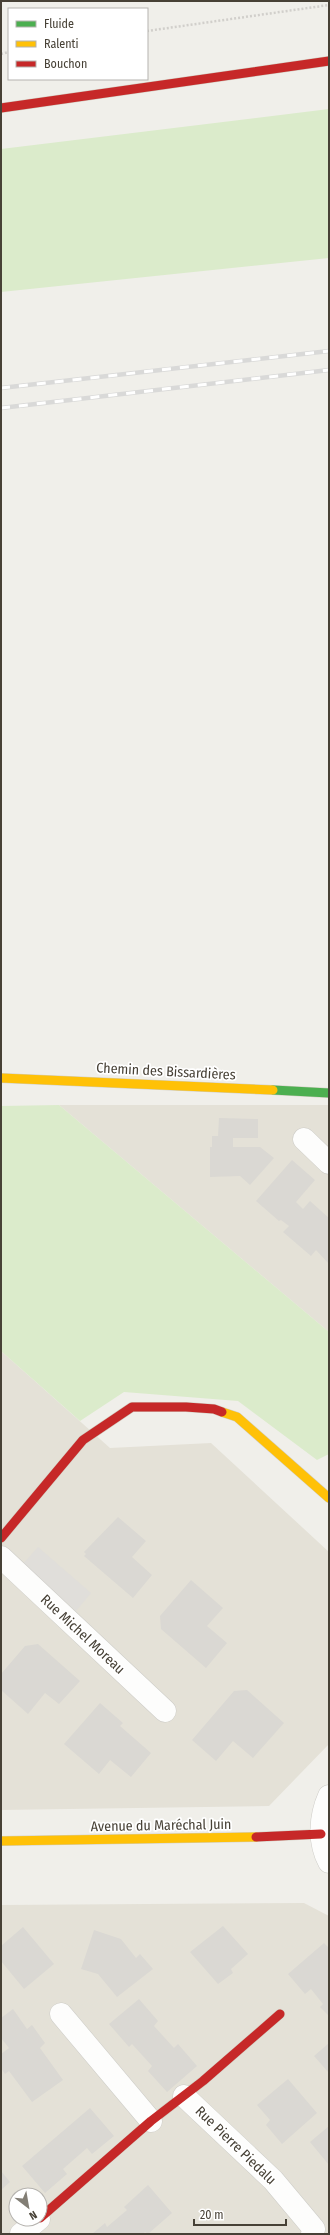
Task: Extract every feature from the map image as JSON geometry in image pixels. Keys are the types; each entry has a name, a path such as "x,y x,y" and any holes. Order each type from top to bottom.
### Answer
{"street":[{"path":"1,108 329,61"},
{"name":"Chemin des Bissardières","path":"1,1078 329,1093"},
{"path":"304,1140 329,1163"},
{"path":"1,1538 83,1440 132,1407 207,1408 237,1416 329,1498"},
{"name":"Rue Michel Moreau","path":"1,1557 165,1711"},
{"path":"329,1796 324,1807 321,1834 326,1856 329,1862"},
{"name":"Avenue du Maréchal Juin","path":"1,1841 256,1837 321,1834"},
{"path":"60,2014 151,2121"},
{"name":"Rue Pierre Piedalu","path":"48,2210 151,2121 184,2096 280,2014"},
{"name":"Rue Pierre Piedalu","path":"184,2096 273,2180 314,2229 312,2234"},
{"name":"Rue Pierre Piedalu","path":"22,2234 29,2227"}],"path":[{"path":"148,31 329,5"}],"shaded area":[{"path":"59,1105 329,1105 329,1332"},
{"path":"1,1351 110,1448 211,1443 329,1552 329,1744 269,1806 1,1810"},
{"path":"38,1547 91,1593 76,1611 23,1564"},
{"path":"304,1903 329,1916 329,2234 1,2234 1,1905"}],"green space":[{"path":"329,109 329,258 1,292 1,149"},
{"path":"59,1105 329,1332 329,1454 317,1460 238,1401 124,1392 80,1421 1,1351 1,1106"}],"building":[{"path":"219,1118 258,1119 258,1138 233,1138 233,1147 260,1147 274,1158 250,1185 240,1176 210,1177 210,1147 212,1147 212,1136 218,1136"},
{"path":"292,1160 315,1180 296,1202 303,1209 310,1201 329,1218 329,1264 316,1250 311,1256 283,1232 289,1226 281,1220 279,1221 256,1201"},
{"path":"118,1517 146,1541 132,1557 152,1575 133,1598 84,1556 86,1554 84,1552"},
{"path":"191,1580 223,1608 207,1626 227,1643 206,1668 161,1629 160,1616"},
{"path":"38,1644 80,1681 59,1704 45,1693 28,1714 1,1690 1,1674 25,1646"},
{"path":"247,1690 284,1723 253,1758 233,1741 216,1761 192,1740 234,1691"},
{"path":"100,1703 123,1723 120,1726 151,1753 131,1777 110,1760 99,1774 64,1744"},
{"path":"223,1926 248,1954 231,1969 233,1973 218,1984 190,1952"},
{"path":"23,1927 54,1964 24,1989 1,1961 1,1946"},
{"path":"94,1930 121,1939 136,1958 140,1954 153,1969 117,1997 98,1974 81,1969"},
{"path":"324,1943 329,1948 329,2016 320,2007 323,2004 311,1989 305,1994 288,1974"},
{"path":"139,1999 158,2021 154,2026 174,2048 178,2044 197,2066 167,2092 148,2071 152,2066 132,2044 129,2047 109,2024"},
{"path":"13,2009 27,2029 32,2025 45,2043 40,2048 63,2080 32,2102 9,2071 5,2074 1,2068 1,2054 9,2048 1,2038 1,2018"},
{"path":"329,2043 329,2073 314,2056"},
{"path":"288,2079 317,2113 282,2144 266,2125 270,2120 257,2105"},
{"path":"90,2108 114,2136 92,2154 87,2148 63,2169 67,2174 48,2190 48,2187 40,2187 22,2166"},
{"path":"329,2126 329,2165 310,2142"},
{"path":"1,2171 10,2182 1,2190"},
{"path":"148,2185 172,2213 148,2234 145,2232 143,2234 92,2234 105,2223 107,2227 127,2210 124,2207"}],"railway":[{"path":"1,388 329,351"},
{"path":"1,408 329,370"}],"traffic: fast":[{"path":"273,1090 329,1093"}],"traffic: slow":[{"path":"1,1078 273,1090"},
{"path":"222,1412 237,1417 329,1498"},
{"path":"1,1841 256,1837"}],"traffic: jam":[{"path":"1,108 329,61"},
{"path":"1,1538 83,1440 132,1407 186,1407 214,1409 222,1412"},
{"path":"256,1837 321,1834"},
{"path":"48,2211 151,2121 203,2081 280,2014"}]}
